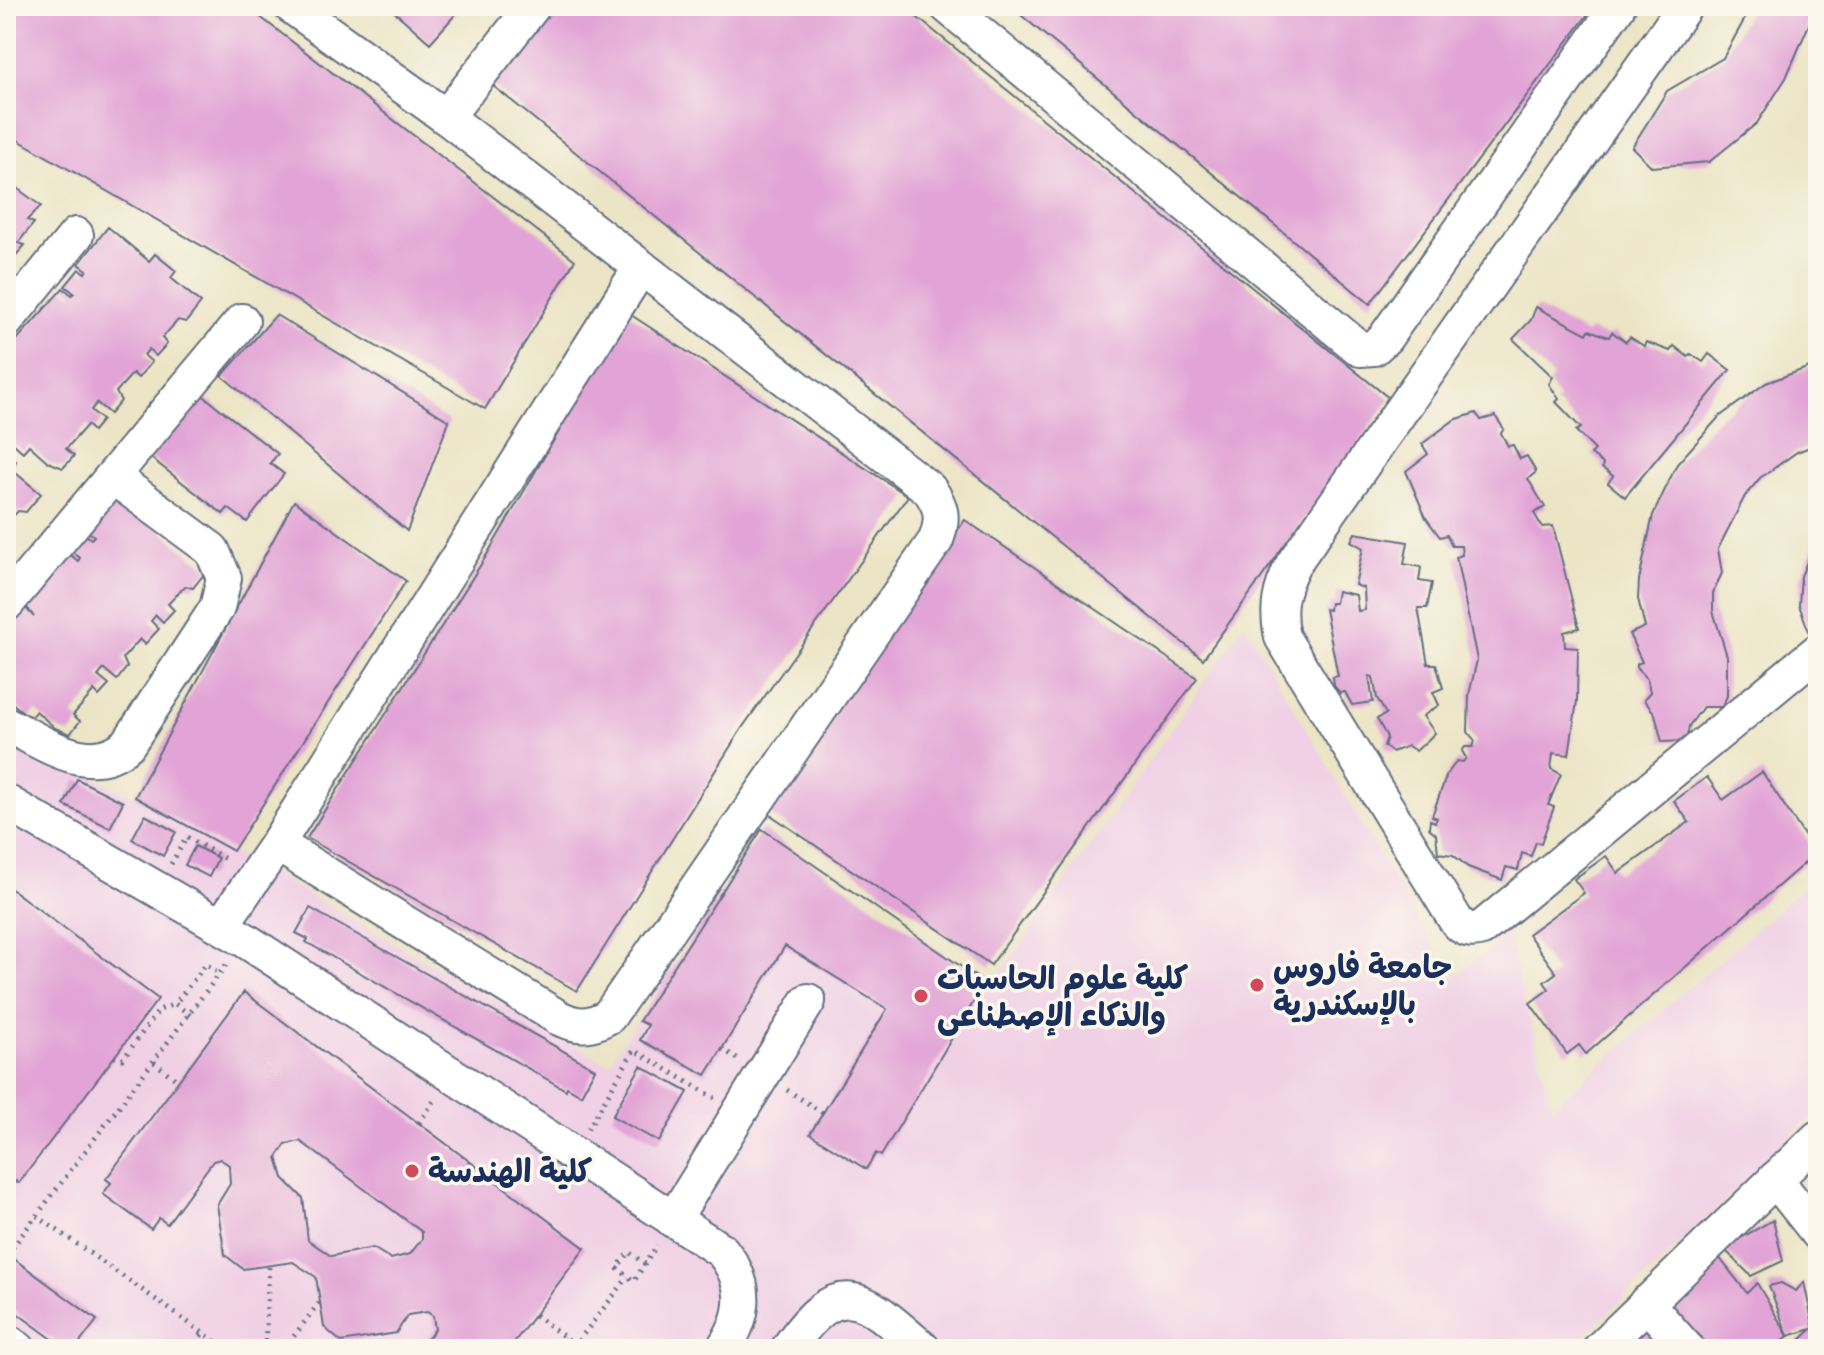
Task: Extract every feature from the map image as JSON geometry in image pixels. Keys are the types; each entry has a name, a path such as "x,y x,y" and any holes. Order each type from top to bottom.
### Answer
{"street":[{"path":"277,844 559,1018 575,1026 593,1025 609,1016 936,540 943,522 940,504 929,489 446,117 291,6"},
{"path":"446,117 533,6"},
{"path":"947,6 1360,349 1374,348 1385,338 1618,6"},
{"path":"1685,6 1293,564 1281,587 1277,613 1282,637 1455,919 1461,928 1472,931 1482,928 1818,651"},
{"path":"6,321 76,235"},
{"path":"209,919 277,844 641,267"},
{"path":"6,604 242,321"},
{"path":"6,724 75,757 104,760 117,754 128,744 217,608 224,578 212,550 113,477"},
{"path":"6,802 209,919 722,1251 739,1278 742,1309 727,1343"},
{"path":"673,1220 808,1001"},
{"path":"1600,1349 1818,1138"},
{"path":"1775,1179 1818,1233"},
{"path":"788,1349 802,1328 820,1312 844,1301 858,1300 871,1305 923,1349"},
{"path":"1646,1303 1687,1349"},
{"path":"6,1341 18,1349"}],"path":[{"path":"157,889 187,837 228,860 209,919"},
{"path":"6,1244 12,1248 220,974 206,964 175,1004 159,1010 123,1059 114,1057"},
{"path":"175,1004 190,1015"},
{"path":"573,1155 634,1050 738,1112"},
{"path":"154,1062 178,1081"},
{"path":"419,1123 438,1095"},
{"path":"37,1216 226,1349"},
{"path":"629,1252 645,1264 634,1281 628,1277 617,1268 629,1252"},
{"path":"265,1349 269,1265"},
{"path":"535,1315 575,1345 628,1277"},
{"path":"284,1349 320,1302"},
{"path":"191,1349 203,1333"},
{"path":"553,1349 563,1336"}],"shaded area":[{"name":"جامعة فاروس بالإسكندرية","path":"1245,624 1452,979 1507,933 1552,1107 1818,875 1818,1110 1571,1349 6,1349 6,735 135,797 609,1064 762,829 991,987"}],"building":[{"path":"6,6 246,6 575,260 485,409 6,133"},
{"path":"388,6 463,6 430,43"},
{"path":"542,6 903,6 1390,399 1203,659 481,76"},
{"path":"1010,6 1594,6 1370,304"},
{"path":"1752,6 1817,6 1786,78 1757,123 1709,162 1652,167 1632,147 1667,91 1723,58"},
{"path":"6,180 41,206 27,220 34,223 18,243 25,245 6,267"},
{"path":"108,227 149,261 155,254 176,271 171,278 201,303 186,322 178,320 162,338 167,344 156,356 149,349 144,355 152,362 138,378 133,373 116,392 121,401 110,414 97,403 91,410 102,420 93,431 87,425 66,449 74,456 63,468 48,462 29,445 23,452 6,437 6,352 63,288 72,295 74,293 65,286 79,269 85,273 87,270 79,264"},
{"path":"1536,307 1587,334 1589,330 1609,337 1612,332 1626,342 1630,337 1644,346 1646,342 1670,351 1674,346 1688,357 1691,354 1703,362 1709,354 1730,370 1625,497 1608,483 1613,476 1591,454 1595,450 1576,431 1581,428 1556,402 1559,399 1549,384 1553,377 1513,339 1531,320"},
{"path":"628,313 908,496 742,728 577,991 307,838 485,558"},
{"path":"276,315 449,421 407,531 222,376"},
{"path":"1818,364 1818,444 1797,452 1760,478 1745,496 1718,549 1722,573 1713,593 1713,611 1727,656 1727,696 1722,707 1703,707 1689,726 1686,741 1662,742 1655,714 1644,700 1650,692 1647,679 1637,669 1637,664 1642,662 1629,634 1645,627 1638,599 1639,580 1653,515 1677,464 1719,417 1766,383"},
{"path":"201,394 278,454 270,463 284,474 247,522 228,508 223,514 151,458"},
{"path":"1476,413 1481,420 1495,416 1504,429 1501,433 1508,446 1513,445 1520,459 1527,456 1536,472 1528,479 1545,507 1534,513 1542,527 1553,526 1579,628 1564,632 1565,647 1578,648 1577,701 1569,755 1553,753 1551,769 1561,774 1548,805 1554,807 1541,843 1536,842 1531,856 1522,853 1518,870 1506,867 1502,880 1468,867 1453,855 1438,853 1436,834 1429,828 1430,820 1435,822 1437,818 1432,816 1447,774 1457,761 1463,762 1466,758 1462,751 1465,747 1473,747 1475,741 1468,732 1469,695 1477,660 1456,557 1462,555 1461,546 1452,546 1447,535 1440,537 1426,518 1406,471 1428,454 1422,444 1454,420"},
{"path":"6,453 16,461 11,469 41,494 26,512 18,511 6,524"},
{"path":"115,493 208,569 193,588 185,586 168,604 174,610 163,622 156,615 151,621 159,629 145,644 140,639 123,658 127,667 117,680 104,669 98,676 109,685 99,696 94,691 73,715 80,721 70,734 55,728 36,711 30,718 6,698 6,625 24,606 34,617 26,606 69,554 78,561 80,558 72,552 86,535 91,539 94,536 86,530"},
{"path":"294,501 406,581 233,851 135,797"},
{"path":"965,520 1197,678 991,965 759,807"},
{"path":"1355,533 1408,542 1404,564 1421,567 1419,581 1432,583 1427,608 1418,608 1428,664 1436,664 1443,688 1433,692 1439,705 1423,716 1435,733 1416,751 1408,746 1392,752 1384,746 1387,737 1377,719 1386,714 1377,698 1373,677 1369,676 1373,702 1352,705 1345,692 1340,693 1334,686 1333,677 1338,676 1325,609 1329,610 1330,603 1335,603 1337,591 1356,595 1358,611 1365,610 1364,588 1355,585 1363,548 1351,541"},
{"path":"1818,536 1818,632 1811,637 1799,605 1801,576"},
{"path":"1762,772 1816,853 1586,1054 1579,1045 1567,1054 1530,1003 1549,989 1544,982 1556,973 1528,934 1584,893 1574,879 1606,856 1618,873 1689,822 1674,801 1707,777 1723,800"},
{"path":"77,779 123,802 110,828 64,805"},
{"path":"145,815 176,832 163,856 132,839"},
{"name":"كلية علوم الحاسبات والذكاء الإصطناعى","path":"762,829 985,983 881,1156 876,1153 866,1169 810,1134 887,1009 785,946 706,1075 640,1040 648,1025 639,1021"},
{"path":"195,846 218,858 209,877 185,865"},
{"path":"6,885 158,999 19,1183 16,1181 9,1190"},
{"path":"310,908 595,1069 581,1095 567,1087 566,1090 306,942 308,939 296,933"},
{"name":"كلية الهندسة","path":"244,992 585,1248 509,1349 420,1349 435,1329 433,1316 427,1312 408,1315 396,1333 341,1342 324,1327 316,1277 293,1262 243,1269 225,1255 217,1205 230,1184 229,1165 220,1159 213,1161 167,1224 159,1218 151,1229 103,1194 111,1183 106,1179","holes":["300,1141 422,1232 422,1239 410,1254 391,1259 373,1248 331,1256 308,1240 303,1198 283,1178 277,1157 286,1144"]},
{"path":"641,1066 688,1092 659,1142 612,1116"},
{"path":"1773,1220 1783,1261 1751,1276 1723,1248"},
{"path":"1715,1252 1747,1293 1757,1283 1788,1336 1775,1349 1702,1349 1655,1295"},
{"path":"6,1253 97,1320 75,1349 66,1349 6,1305"},
{"path":"1804,1282 1818,1349 1790,1349 1812,1329 1788,1336 1769,1286 1781,1283 1796,1291"},
{"path":"1650,1319 1671,1349 1630,1349"}],"place":[{"name":"جامعة فاروس بالإسكندرية","path":"1257,985"},
{"name":"كلية علوم الحاسبات والذكاء الإصطناعى","path":"921,996"},
{"name":"كلية الهندسة","path":"412,1171"}]}
